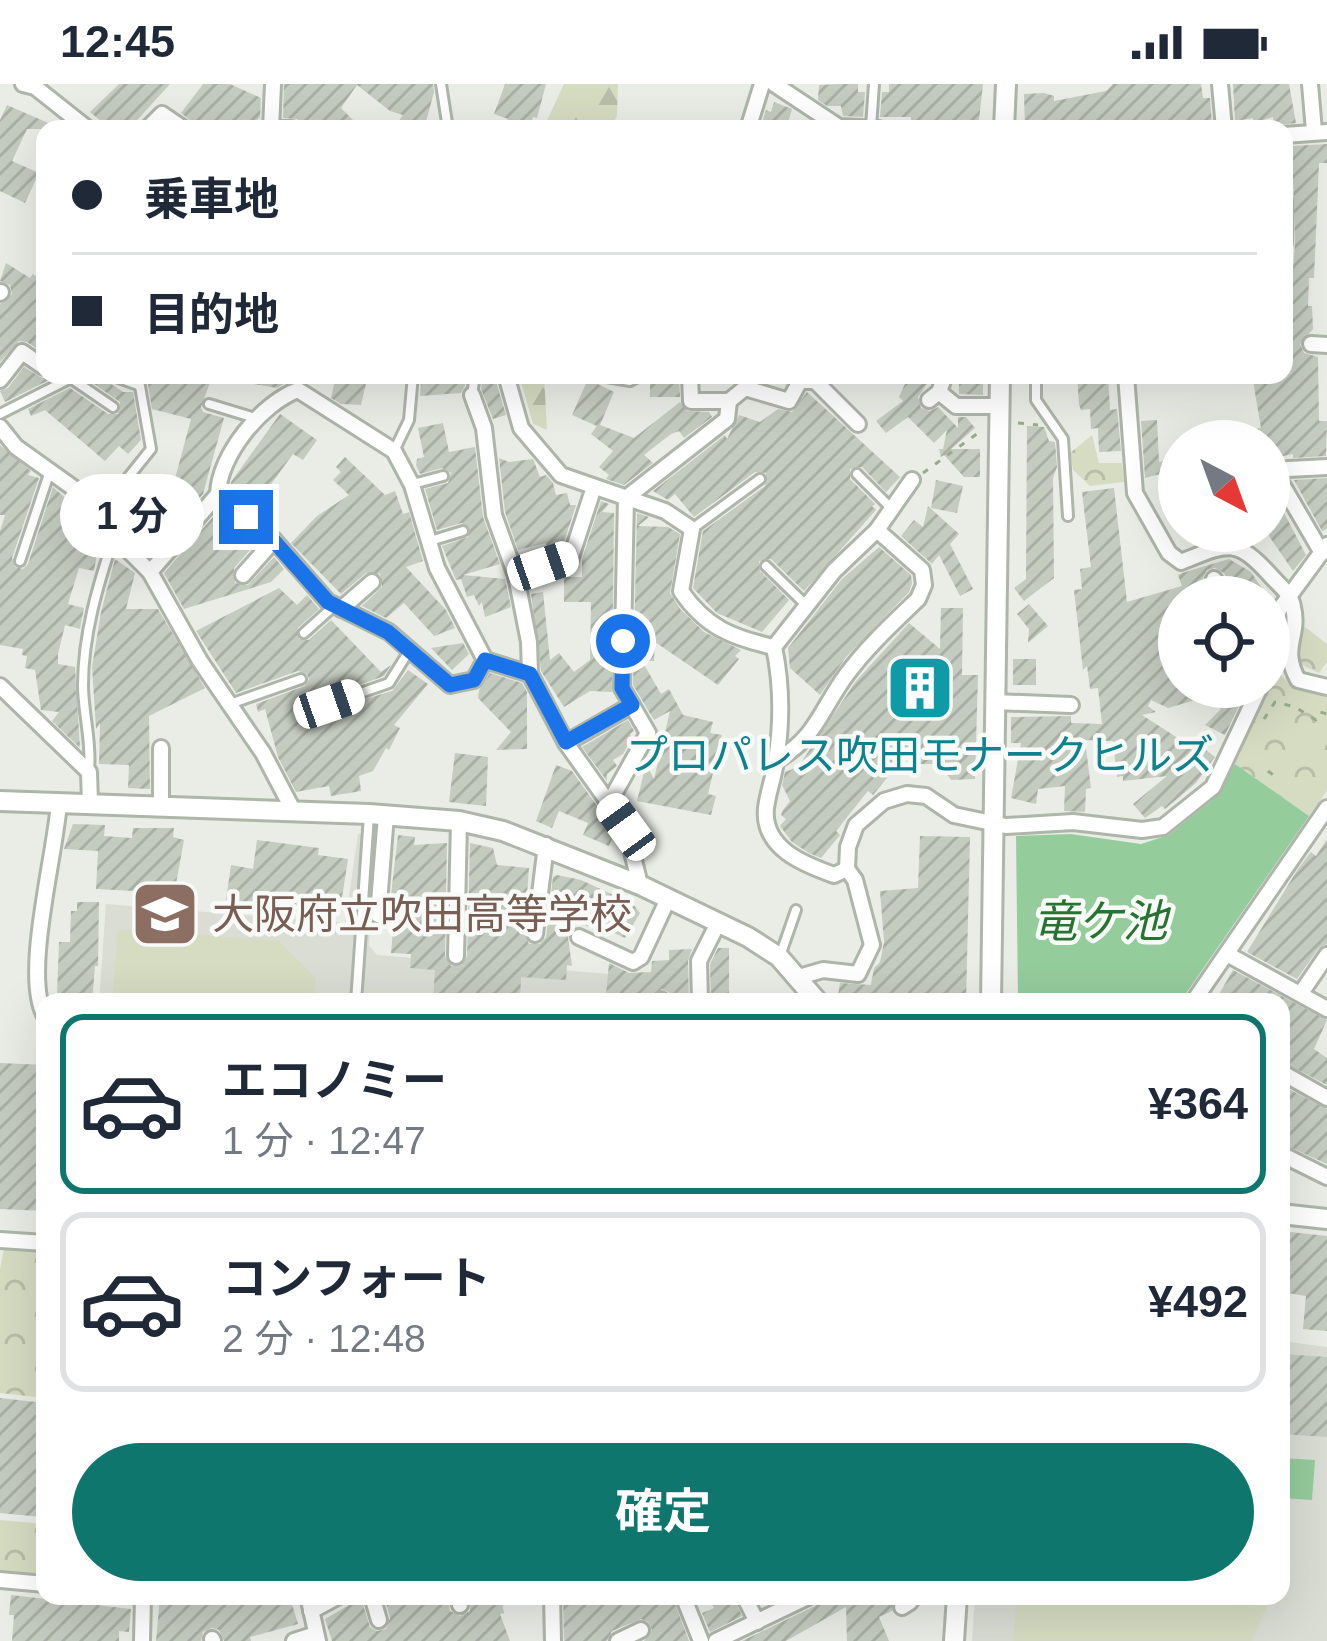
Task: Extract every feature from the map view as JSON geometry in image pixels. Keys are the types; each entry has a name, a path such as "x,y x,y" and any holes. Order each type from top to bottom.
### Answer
{"street":[{"path":"271,120 273,84"},
{"path":"751,120 762,84"},
{"path":"774,84 828,120"},
{"path":"1004,120 1006,84"},
{"path":"1220,84 1223,120"},
{"path":"1310,84 1320,131"},
{"path":"31,85 76,120"},
{"path":"0,380 22,352 36,362"},
{"path":"150,572 218,494 219,476 255,418 296,384"},
{"path":"302,384 394,451 412,484 437,568 485,660 530,674"},
{"path":"508,384 520,428 561,475 665,511 692,529 681,591 696,613 729,637 774,647"},
{"path":"691,384 692,400 729,401 745,388 789,401 798,384"},
{"path":"818,384 858,424"},
{"path":"991,993 1006,412 1001,384"},
{"path":"1127,384 1136,493 1169,553 1181,562 1222,546 1238,546 1271,576"},
{"path":"937,390 956,406 1006,412"},
{"path":"472,394 484,428 494,515 516,576 530,674 566,742 626,827 640,885"},
{"path":"626,498 728,419 729,401"},
{"path":"0,428 16,447 79,492 150,572 200,661 263,752 293,810"},
{"path":"1290,469 1327,467"},
{"path":"847,869 834,875 802,865 769,833 765,812 777,760 782,682 774,647 805,604 877,530 912,481"},
{"path":"516,576 571,557 594,487"},
{"path":"218,494 274,541 338,607 388,632 450,685 474,680 485,660"},
{"path":"609,802 648,734 622,688 626,498"},
{"path":"1290,498 1324,549 1290,596 1295,611 1290,647"},
{"path":"777,760 813,731 846,675 918,599 924,585 922,570 877,530"},
{"path":"243,575 274,541"},
{"path":"338,607 373,582"},
{"path":"1290,665 1298,680 1327,687"},
{"path":"0,686 88,772 90,803"},
{"path":"995,702 1072,705"},
{"path":"566,742 632,705"},
{"path":"799,977 823,970 858,974 868,959 872,945 855,880 847,869 848,847 856,825 884,801 907,794 926,796 954,815 993,824 1162,827 1213,787 1249,708"},
{"path":"161,748 161,805"},
{"path":"0,801 293,810 459,821 546,845 718,923 779,957 811,993"},
{"path":"38,993 44,903 59,802"},
{"path":"1199,993 1327,808"},
{"path":"378,814 378,915"},
{"path":"456,956 459,821"},
{"path":"536,934 546,845"},
{"path":"579,937 633,962 641,957 668,899"},
{"path":"700,993 699,961 718,923"},
{"path":"1227,954 1327,1009"},
{"path":"1301,994 1327,955"},
{"path":"1290,1077 1327,1098"},
{"path":"1290,1158 1327,1177"},
{"path":"1290,1215 1327,1219"},
{"path":"0,1240 36,1242"},
{"path":"0,1580 36,1583"},
{"path":"142,1641 143,1605"},
{"path":"294,1641 317,1638 310,1605"},
{"path":"375,1605 380,1621"},
{"path":"552,1605 553,1641"},
{"path":"686,1605 701,1641"},
{"path":"748,1605 757,1622"},
{"path":"716,1641 791,1605"},
{"path":"954,1641 956,1605"},
{"path":"624,1640 641,1630"}],"lane":[{"path":"441,84 447,120"},
{"path":"874,84 875,120"},
{"path":"0,414 58,384"},
{"path":"84,384 112,406"},
{"path":"97,515 151,449 139,384"},
{"path":"394,451 409,420 412,384"},
{"path":"472,394 474,384"},
{"path":"1036,384 1036,400 1064,439 1069,516"},
{"path":"209,404 255,418"},
{"path":"20,561 50,472"},
{"path":"856,474 891,508"},
{"path":"412,484 442,476"},
{"path":"692,529 760,479"},
{"path":"430,541 463,531"},
{"path":"88,772 83,686 86,646 114,536"},
{"path":"766,566 805,604"},
{"path":"304,633 338,607"},
{"path":"329,704 389,682 410,650"},
{"path":"230,704 302,679"},
{"path":"357,993 378,814"},
{"path":"779,957 796,910"}],"path":[{"path":"1006,412 1022,424 1051,421"},
{"path":"912,481 988,428"},
{"path":"1262,722 1275,702 1295,707 1316,721 1320,712 1327,714"},
{"path":"1268,771 1277,778"}],"shaded area":[{"name":"大阪府立吹田高等学校","path":"358,834 379,835 369,945 377,955 610,974 609,993 100,993 106,904 345,923"},
{"path":"1290,1342 1327,1347 1327,1641 972,1641 974,1605 1290,1605"}],"green space":[{"path":"564,84 618,84 615,120 547,120"},
{"path":"522,384 544,384 547,430 533,424"},
{"path":"1092,435 1099,463 1122,463 1124,482 1090,486 1073,470 1070,453"},
{"path":"1301,624 1327,644 1327,662 1319,673 1300,664"},
{"path":"1290,685 1327,696 1327,791 1309,816 1235,764 1259,708 1290,708"},
{"path":"118,929 279,941 316,978 315,993 113,993"},
{"path":"4,1248 36,1252 36,1397 0,1393"},
{"path":"0,1520 36,1523 36,1574 0,1571"},
{"path":"1016,1605 1267,1605 1252,1641 1013,1641"}],"water":[{"name":"竜ケ池","path":"1235,764 1309,816 1186,993 1018,993 1016,836 1071,834 1141,844 1169,835 1215,798"},
{"path":"1290,1459 1315,1460 1312,1500 1290,1499"}],"building":[{"path":"119,84 170,84 137,120 99,120 90,112"},
{"path":"203,84 230,84 261,98 257,120 190,120 181,113"},
{"path":"284,84 433,84 426,120 399,120 403,115 390,111 357,85 341,108 353,120 283,118"},
{"path":"505,84 546,84 537,118 508,120 494,114"},
{"path":"858,84 858,92 865,92 863,117 843,116 841,106 818,100 819,85"},
{"path":"889,84 983,84 979,120 880,117 882,92 889,92"},
{"path":"1113,84 1201,84 1203,98 1210,98 1212,120 1025,120 1024,94 1044,93 1054,96 1054,101 1106,91"},
{"path":"1233,84 1289,84 1296,123 1273,117 1235,120"},
{"path":"774,102 792,109 789,120 763,120 766,110 771,112"},
{"path":"7,105 41,120 36,120 36,129 27,129 12,161 36,172 25,203 0,191 0,120"},
{"path":"1327,144 1327,163 1319,163 1314,278 1309,278 1313,329 1300,344 1304,353 1318,357 1319,421 1327,421 1326,456 1293,458 1290,420 1260,420 1254,384 1293,384 1293,146"},
{"path":"6,263 30,278 36,276 36,348 19,341 0,362 0,304 12,294 10,285 0,281"},
{"path":"24,367 41,384 5,402 0,391"},
{"path":"94,384 133,392 141,440 128,454 119,446 105,461 45,410 31,416 28,409 70,388 108,414 118,414 120,402"},
{"path":"210,384 203,412 224,418 203,494 192,507 172,490 191,419 152,409 148,385"},
{"path":"334,384 366,384 361,405 331,398"},
{"path":"421,384 465,384 461,393 420,396"},
{"path":"482,384 497,384 506,415 493,419"},
{"path":"586,384 598,384 614,392 600,425 634,438 680,402 687,411 709,412 712,417 684,438 679,431 671,434 644,455 653,463 624,485 606,479 609,475 599,467 613,451 591,434 597,426 572,415"},
{"path":"650,384 679,384 680,397 650,397"},
{"path":"905,384 927,384 918,397 921,408 938,407 958,428 958,417 966,417 975,428 951,449 980,449 980,477 964,477 941,457 939,449 943,449 947,430 934,443 908,417 886,433 876,421 903,401 899,397"},
{"path":"959,384 983,384 983,395 959,394"},
{"path":"1078,384 1109,384 1110,410 1117,409 1121,451 1099,452 1098,428 1091,429 1090,409 1081,410"},
{"path":"807,392 900,477 886,492 862,467 850,469 850,479 876,510 804,591 771,559 759,561 760,571 789,600 762,632 717,613 693,588 703,531 765,486 766,473 755,472 694,517 675,494 668,500 653,491 725,435 727,439 739,415 760,422 778,409 792,412"},
{"path":"280,414 317,440 303,460 293,454 257,511 230,489 231,482"},
{"path":"1157,420 1158,475 1145,478 1141,421"},
{"path":"443,423 449,452 475,447 483,517 500,564 463,575 505,579 511,607 485,617 482,602 479,606 474,595 467,597 461,579 456,580 442,546 468,537 470,528 462,523 437,530 425,489 448,483 451,473 442,468 420,474 416,465 424,457 418,428"},
{"path":"1027,426 1044,427 1049,441 1055,442 1057,467 1053,478 1054,578 1024,601 1014,588 1026,579"},
{"path":"0,445 31,471 28,475 39,478 12,558 15,567 23,569 28,564 53,487 80,511 73,532 100,537 94,571 79,568 68,604 84,608 80,629 65,625 58,654 58,664 75,667 80,748 52,721 59,712 41,710 35,670 25,668 23,649 0,645 0,531 5,515 0,515"},
{"path":"345,457 385,495 395,491 403,514 409,512 423,561 406,567 446,610 455,628 434,636 404,603 386,618 362,606 382,587 380,574 366,573 341,594 291,543 317,516 349,495 333,480"},
{"path":"499,458 509,462 533,459 540,477 546,475 553,483 556,495 567,493 570,505 576,505 562,548 548,551 546,543 518,550 505,512"},
{"path":"1327,478 1327,529 1322,531 1294,480"},
{"path":"936,480 963,486 957,513 931,508"},
{"path":"133,485 175,527 149,556 143,549 151,532 129,512 118,524 110,513"},
{"path":"1114,488 1127,602 1158,593 1158,703 1151,700 1148,706 1156,712 1142,715 1187,744 1192,739 1215,757 1196,783 1165,809 1162,806 1145,818 1133,804 1167,776 1123,781 1123,776 1117,777 1113,741 1085,740 1091,788 1086,789 1085,812 1064,811 1065,786 1038,789 1036,804 1011,798 1021,743 1011,743 1011,717 1071,716 1071,723 1102,724 1098,688 1090,689 1087,666 1083,670 1074,590 1082,589 1080,569 1091,567 1082,492"},
{"path":"601,501 609,504 602,512 614,513 612,692 590,691 564,707 541,671 531,594 543,592 550,660 559,653 574,672 590,660 591,602 564,602 564,577 582,577 582,559"},
{"path":"928,506 959,534 950,544 973,589 960,596 939,555 932,564 901,536 914,520 923,527"},
{"path":"219,510 258,541 234,568 235,583 248,585 274,557 284,569 271,582 184,609 164,573"},
{"path":"637,513 649,517 638,526 668,527 680,534 670,593 681,610 704,632 741,650 718,685 655,642 654,661 642,661 661,694 669,689 683,715 713,722 710,733 722,735 708,794 716,796 711,815 637,801 646,764 654,779 670,711 654,720 633,685"},
{"path":"1290,524 1306,555 1293,571 1280,552 1290,552"},
{"path":"879,547 911,575 909,592 846,657 820,695 790,668 788,648 842,579"},
{"path":"115,559 135,573 126,609 158,609 205,688 149,716 150,789 128,788 129,765 99,764 100,723 96,729 92,667"},
{"path":"1229,559 1254,576 1226,576 1215,568 1204,576 1178,575"},
{"path":"279,588 297,605 307,595 319,609 298,628 299,639 309,640 331,620 381,672 391,665 384,676 324,698 325,711 392,691 408,670 428,684 394,725 400,728 389,750 373,771 359,776 361,791 331,796 329,786 296,792 278,757 265,709 258,712 256,704 305,686 307,674 298,671 236,693 196,631"},
{"path":"1029,604 1048,626 1028,643 1029,629 1017,614"},
{"path":"941,608 963,608 962,675 978,675 975,779 951,780 940,764 921,764 910,750 873,795 868,791 821,858 809,853 780,826 790,801 782,785 785,772 798,767 856,681 909,623 940,649"},
{"path":"463,643 469,654 452,670 431,648"},
{"path":"1013,659 1036,659 1036,685 1013,685"},
{"path":"490,673 522,683 527,692 527,749 496,750 511,732 478,698"},
{"path":"1238,708 1225,735 1205,725 1221,709"},
{"path":"628,720 632,738 623,754 613,760 617,766 607,774 607,781 582,747"},
{"path":"455,753 488,757 486,806 449,802"},
{"path":"556,765 572,771 615,831 609,846 583,835 588,823 559,811 552,828 536,821"},
{"path":"73,824 105,825 104,836 132,838 133,828 174,828 173,837 184,840 176,884 185,885 183,901 96,889 98,851 64,849"},
{"path":"398,835 415,837 414,845 447,843 445,956 451,966 462,965 467,956 470,843 493,848 497,865 529,868 524,934 529,944 540,944 546,937 557,875 581,880 633,904 640,913 625,938 574,920 568,937 572,966 567,965 566,980 521,977 520,993 434,993 435,970 410,968 411,954 391,953 396,896 391,896"},
{"path":"920,836 970,837 966,993 838,993 840,983 871,985 884,942 880,891 918,888"},
{"path":"1327,839 1327,944 1297,979 1247,952 1298,869 1311,852 1316,856"},
{"path":"257,840 319,848 318,855 348,859 341,904 311,900 309,914 226,900 231,865 253,869"},
{"path":"77,902 99,902 93,993 57,993 59,942 70,942 71,911 77,911"},
{"path":"718,948 729,948 729,993 711,993 710,964"},
{"path":"692,949 689,993 662,989 606,993 609,963 629,973 651,972 652,961 669,960 669,950"},
{"path":"1233,970 1276,993 1220,993"},
{"path":"1290,1000 1327,1020 1314,1049 1327,1058 1327,1085 1290,1066"},
{"path":"0,1063 36,1065 36,1211 0,1209"},
{"path":"1290,1090 1327,1109 1327,1164 1290,1147"},
{"path":"1290,1232 1327,1236 1327,1331 1303,1329 1306,1296 1290,1293"},
{"path":"1290,1355 1327,1357 1327,1437 1290,1435"},
{"path":"0,1398 36,1402 36,1516 0,1513"},
{"path":"11,1595 36,1598 36,1605 131,1609 129,1632 119,1631 119,1641 12,1641 14,1615 9,1615"},
{"path":"159,1605 292,1605 298,1624 250,1637 251,1641 224,1641 219,1630 212,1628 203,1632 201,1641 156,1641"},
{"path":"349,1605 363,1605 370,1627 377,1631 386,1629 390,1618 386,1605 449,1605 450,1611 460,1616 470,1611 470,1605 503,1605 500,1614 510,1641 332,1641 325,1619"},
{"path":"563,1605 675,1605 689,1641 644,1641 652,1630 641,1619 612,1631 607,1641 564,1641"},
{"path":"737,1605 742,1616 710,1632 702,1613"},
{"path":"894,1605 879,1617 889,1641 847,1641 846,1607 786,1641 742,1641 815,1606"}],"place":[{"name":"プロパレス吹田モナークヒルズ","path":"920,688"},
{"name":"大阪府立吹田高等学校","path":"165,914"}],"route":[{"path":"246,517 328,602 388,632 450,685 474,680 485,660 530,674 566,742 632,705 622,688 623,641"}]}
